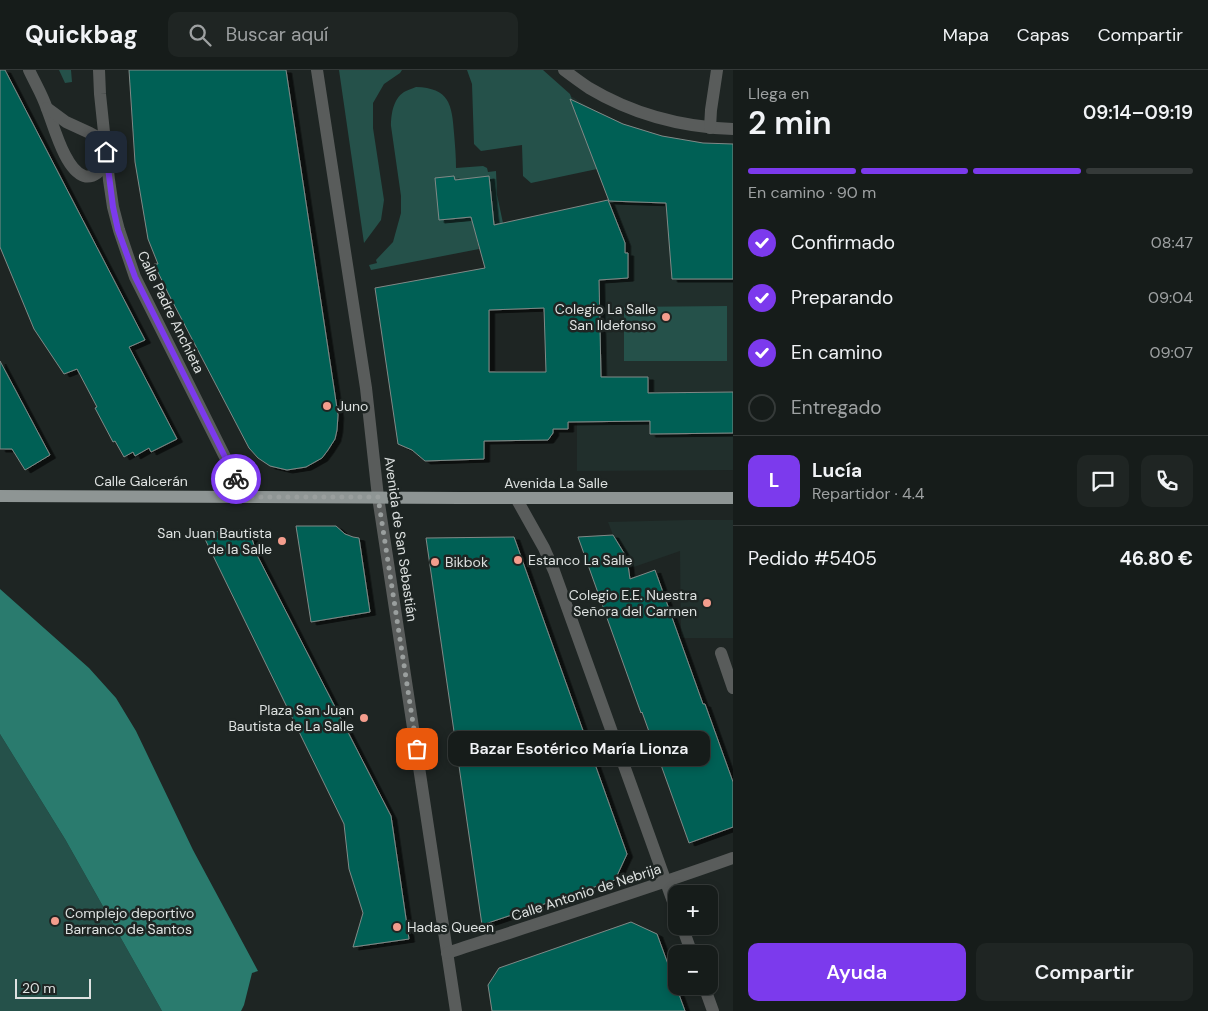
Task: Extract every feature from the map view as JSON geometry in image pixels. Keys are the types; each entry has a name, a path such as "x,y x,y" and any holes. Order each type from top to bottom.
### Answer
{"main road":[{"name":"Calle Galcerán","path":"0,496 378,497"},
{"name":"Avenida La Salle","path":"378,497 733,498"}],"street":[{"path":"29,70 47,108 55,133 67,159 76,170 85,176 92,175 98,173 107,163"},
{"name":"Calle Padre Anchieta","path":"99,70 107,163 118,230 135,277 245,497"},
{"name":"Avenida de San Sebastián","path":"317,70 366,388 378,497 456,1011"},
{"path":"564,70 589,88 638,112 687,125 733,129"},
{"path":"710,128 717,70"},
{"path":"47,108 66,122 105,141"},
{"path":"516,498 544,548 554,571 668,888"},
{"path":"721,653 733,688"},
{"name":"Calle Antonio de Nebrija","path":"447,953 666,882 733,858"},
{"path":"707,995 713,1011"}],"shaded area":[{"path":"59,70 71,70 72,82 65,83"},
{"path":"339,70 402,70 384,84 373,103 373,128 384,200 381,220 364,243"},
{"path":"467,70 543,70 570,94 597,169 531,183 523,176 522,145 481,151 474,144 472,84"},
{"path":"416,87 427,88 442,94 450,106 456,168 483,166 487,168 488,172 496,171 497,195 503,223 475,230 479,249 371,270 369,265 377,263 376,260 393,242 401,213 401,196 391,126 393,108 400,95"},
{"name":"Colegio La Salle San Ildefonso","path":"569,95 595,111 623,124 662,136 703,143 733,144 733,470 577,471 577,396 600,354 599,280 629,278 628,254 625,253 625,244"},
{"path":"727,306 727,361 624,361 624,307"},
{"name":"Colegio E.E. Nuestra Señora del Carmen","path":"733,520 733,638 681,638 680,551 628,569 627,558 613,535 608,522"},
{"path":"0,589 89,668 116,698 136,731 193,850 258,971 252,973 241,1011 162,1011 65,839 0,734"},
{"name":"Complejo deportivo Barranco de Santos","path":"0,734 65,839 162,1011 0,1011"}],"building":[{"path":"0,70 5,70 145,340 129,347 177,439 151,452 149,448 135,456 133,452 124,457 115,441 113,442 77,369 64,374 34,329 0,247"},
{"path":"129,70 286,70 338,415 335,439 322,458 306,467 287,470 270,466 258,458 249,448 154,264 158,264 148,239 135,162"},
{"path":"570,99 623,124 662,136 703,143 733,144 733,279 672,279 666,203 609,201"},
{"path":"454,176 455,180 489,176 494,225 608,200 625,243 625,253 628,253 628,278 599,280 601,377 648,377 648,393 733,392 733,433 650,434 650,421 568,422 568,429 553,429 553,433 548,440 484,441 484,459 425,461 412,450 398,444 375,288 485,268 471,217 439,220 435,178","holes":["544,308 546,372 489,372 489,310"]},
{"path":"0,361 50,455 25,470 12,449 0,449"},
{"path":"296,526 336,526 345,534 359,538 370,612 311,622"},
{"path":"249,529 257,555 391,816 409,939 353,947 363,913 349,869 344,824 202,533"},
{"path":"613,535 627,558 630,579 655,570 733,782 733,827 689,843 578,537"},
{"path":"514,537 627,854 615,880 482,925 426,538"},
{"path":"631,922 657,934 668,964 668,995 679,995 685,1011 492,1011 488,985 499,968"}],"way so far":[{"path":"236,479 245,497 378,497 417,749"}],"place":[{"name":"Colegio La Salle San Ildefonso","path":"666,317"},
{"name":"Juno","path":"327,406"},
{"name":"San Juan Bautista de la Salle","path":"282,541"},
{"name":"Estanco La Salle","path":"518,560"},
{"name":"Bikbok","path":"435,562"},
{"name":"Colegio E.E. Nuestra Señora del Carmen","path":"707,603"},
{"name":"Plaza San Juan Bautista de La Salle","path":"364,718"},
{"name":"Bazar Esotérico María Lionza","path":"417,749"},
{"name":"Complejo deportivo Barranco de Santos","path":"55,921"},
{"name":"Hadas Queen","path":"397,927"}],"route":[{"path":"106,152 118,230 135,277 236,479"}]}
